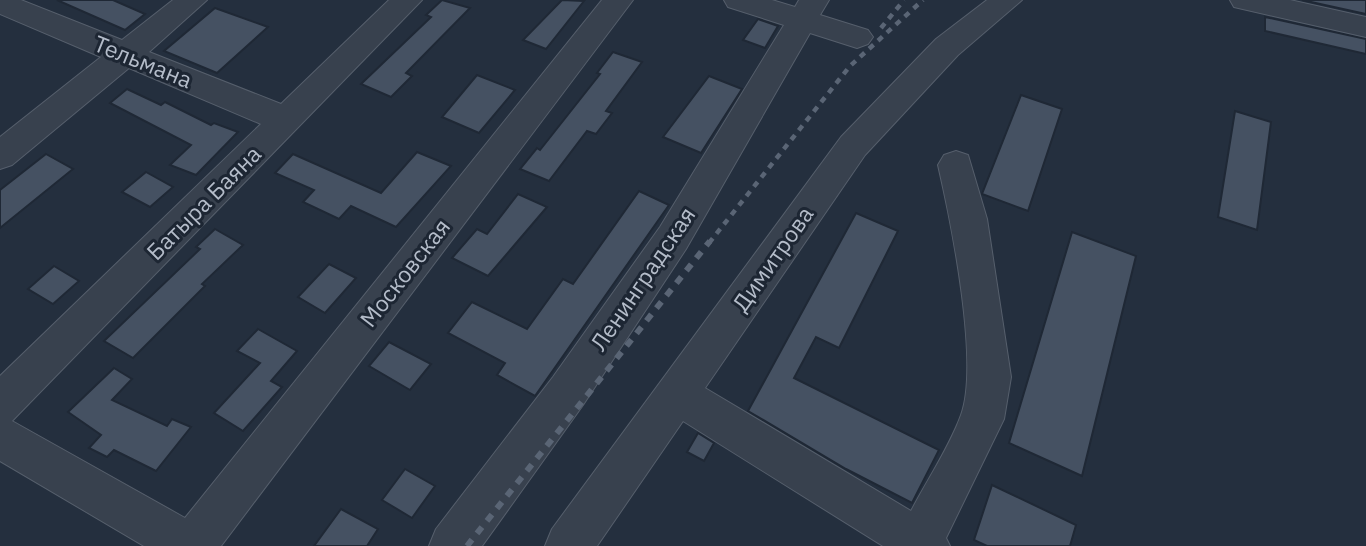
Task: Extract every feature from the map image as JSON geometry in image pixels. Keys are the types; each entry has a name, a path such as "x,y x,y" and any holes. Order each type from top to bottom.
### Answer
{"street":[{"path":"0,156 192,0"},
{"name":"Батыра Баяна","path":"0,405 407,0"},
{"name":"Московская","path":"191,546 618,0"},
{"path":"739,0 808,10 856,37"},
{"name":"Димитрова","path":"569,546 853,146 947,47 1007,0"},
{"path":"1245,0 1366,27"},
{"name":"Тельмана","path":"0,3 286,120"},
{"name":"Ленинградская","path":"453,546 568,391 673,238 808,10"},
{"path":"677,394 923,544 982,419 990,377 969,219 956,165"},
{"path":"0,437 191,546"}],"building":[{"path":"57,0 113,0 145,14 125,30"},
{"path":"442,0 470,8 406,73 412,76 391,97 361,84 431,17 426,15"},
{"path":"562,0 584,1 546,49 523,40"},
{"path":"1302,0 1366,0 1366,14"},
{"path":"215,8 268,27 217,73 164,51"},
{"path":"1265,17 1366,39 1366,54 1265,31"},
{"path":"758,19 778,26 765,48 743,40"},
{"path":"613,52 642,62 606,111 612,113 596,134 587,131 549,181 520,169 537,148 540,150 600,74 597,73"},
{"path":"477,75 515,90 479,133 442,117"},
{"path":"709,76 742,89 701,153 663,137"},
{"path":"127,89 161,105 165,102 211,125 214,123 238,132 196,175 170,165 191,145 110,103"},
{"path":"1021,95 1062,109 1028,211 982,194"},
{"path":"1235,111 1271,122 1257,230 1218,217"},
{"path":"417,152 451,166 396,227 351,206 339,219 303,202 314,190 275,173 293,154 381,193"},
{"path":"46,154 73,169 0,228 0,190"},
{"path":"146,172 173,187 150,207 122,192"},
{"path":"639,191 669,205 535,396 497,375 505,363 448,333 472,302 527,329 563,279 573,284"},
{"path":"518,194 547,207 488,276 452,258 477,229 487,234"},
{"path":"856,213 898,231 839,348 816,337 794,378 939,450 912,503 846,469 748,411"},
{"path":"215,229 243,245 202,284 205,286 133,358 104,341 200,249 196,247"},
{"path":"1072,232 1136,256 1082,476 1009,443"},
{"path":"329,264 356,278 325,313 298,297"},
{"path":"54,266 79,281 53,304 28,289"},
{"path":"258,329 297,351 271,381 282,387 243,431 214,413 260,363 237,351"},
{"path":"389,342 431,364 410,390 369,366"},
{"path":"114,368 132,379 112,400 167,426 172,419 191,427 156,471 114,450 107,457 89,448 101,435 68,412"},
{"path":"698,433 714,443 704,461 687,452"},
{"path":"405,469 435,486 412,518 382,500"},
{"path":"992,485 1076,525 1070,546 987,546 974,540"},
{"path":"341,509 378,529 367,546 314,546"}],"railway":[{"path":"881,28 904,0"},
{"path":"709,243 850,66 923,0"},
{"path":"467,546 710,241"}]}
